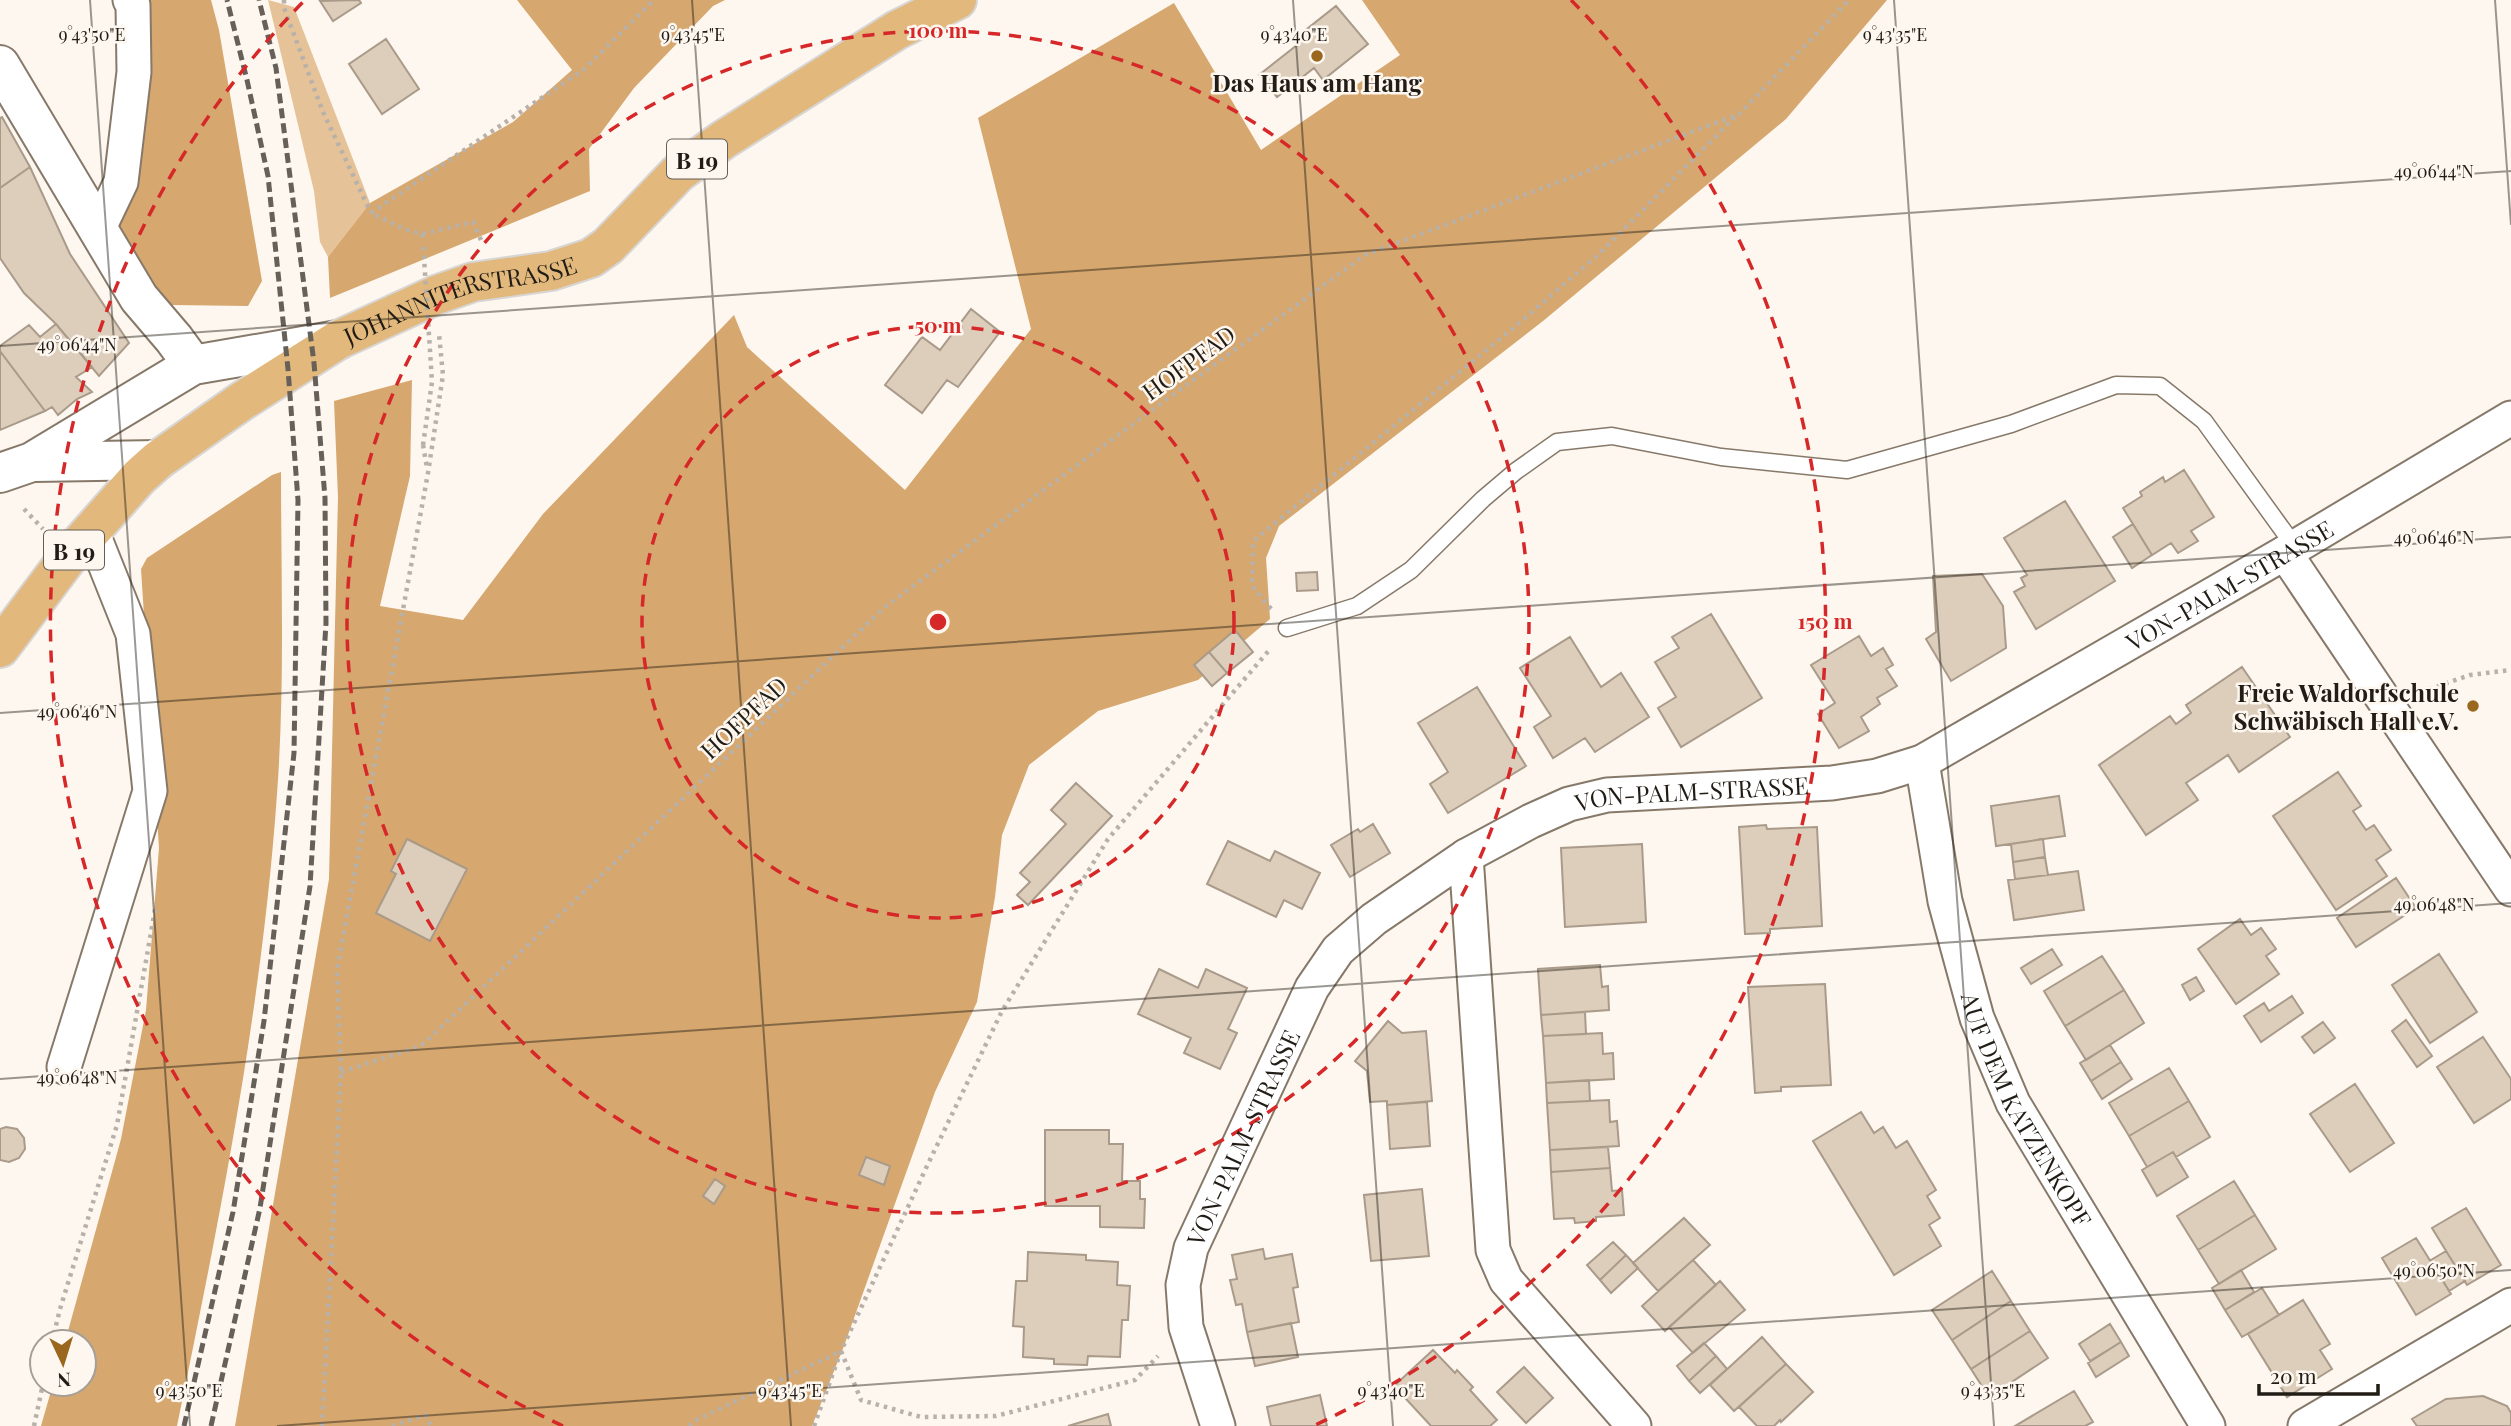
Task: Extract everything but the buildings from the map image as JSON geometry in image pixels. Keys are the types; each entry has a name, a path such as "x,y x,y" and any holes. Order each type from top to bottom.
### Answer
{"main road":[{"name":"JOHANNITERSTRASSE","path":"0,648 91,529 139,477 158,460 242,401 338,340 436,295 473,282 551,271 591,258 608,246 678,173 723,140 897,30 957,0"}],"street":[{"path":"99,228 121,181 134,72 133,5 130,0"},
{"path":"0,65 139,298 193,365"},
{"path":"16,467 193,365 338,340"},
{"name":"VON-PALM-STRASSE","path":"1218,1426 1186,1327 1183,1285 1191,1248 1312,988 1338,950 1374,919 1466,856 1569,804 1607,795 1832,783 1877,776 1922,762 2290,550 2511,418"},
{"path":"16,467 158,460"},
{"path":"12,499 16,467"},
{"path":"64,1067 150,791 133,634 91,529"},
{"path":"2290,550 2386,704 2511,889"},
{"name":"AUF DEM KATZENKOPF","path":"1922,762 1945,901 1977,1018 2013,1103 2208,1426"},
{"path":"1466,856 1493,1250 1506,1279 1634,1426"},
{"path":"2305,1426 2511,1305"}],"lane":[{"path":"1287,628 1357,606 1410,570 1483,499 1556,442 1612,436 1721,457 1847,470 2011,424 2116,385 2160,386 2203,421 2290,550"}],"path":[{"path":"284,0 284,8 323,112 371,213 404,229 422,234 473,222 484,246"},
{"path":"371,213 583,70 653,0"},
{"name":"HOFPFAD","path":"341,1072 421,1046 886,606 1365,255 1739,114 1849,0"},
{"path":"814,1426 841,1351 1002,1011 1108,839 1287,628 1252,586 1253,541 1518,324 1599,254 1739,114"},
{"path":"422,234 432,382 423,445 428,473"},
{"path":"322,1426 341,1072 337,970 428,473 443,375 436,295"},
{"path":"12,499 41,527"},
{"path":"2386,704 2470,675 2511,670"},
{"path":"55,1328 117,1125 159,891"},
{"path":"841,1351 861,1400 921,1417 996,1416 1135,1380 1186,1327"},
{"path":"689,1426 694,1421 841,1351"},
{"path":"34,1426 40,1398"},
{"path":"392,1426 425,1415 431,1426"}],"shaded area":[{"path":"138,0 211,0 219,30 262,281 248,306 172,305 157,302 114,233"},
{"path":"268,0 294,7 370,203 328,257 320,242 314,191"},
{"path":"517,0 725,0 713,6 634,88 589,149 590,191 330,298 328,257 370,203 513,122 572,70"},
{"path":"1362,0 1887,0 1786,119 1543,321 1279,526 1266,558 1270,619 1198,680 1098,711 1029,765 1002,835 995,897 977,1002 935,1092 844,1346 812,1426 235,1426 329,879 338,497 334,401 412,380 410,476 380,606 463,620 543,514 734,315 747,347 905,490 1031,329 978,118 1174,3 1261,150 1400,55"},
{"path":"281,472 282,633 281,714 270,874 238,1112 177,1426 41,1426 49,1398 98,1398 98,1328 69,1328 121,1139 146,1010 159,848 141,569 147,558 272,475"}],"railway":[{"path":"184,1426 233,1212 264,1021 294,753 298,500 288,369 268,176 227,0"},
{"path":"211,1426 260,1208 310,886 326,623 325,498 314,363 276,68 259,0"}],"place":[{"name":"Das Haus am Hang","path":"1317,56"},
{"name":"Freie Waldorfschule Schwäbisch Hall e.V.","path":"2473,706"}]}
